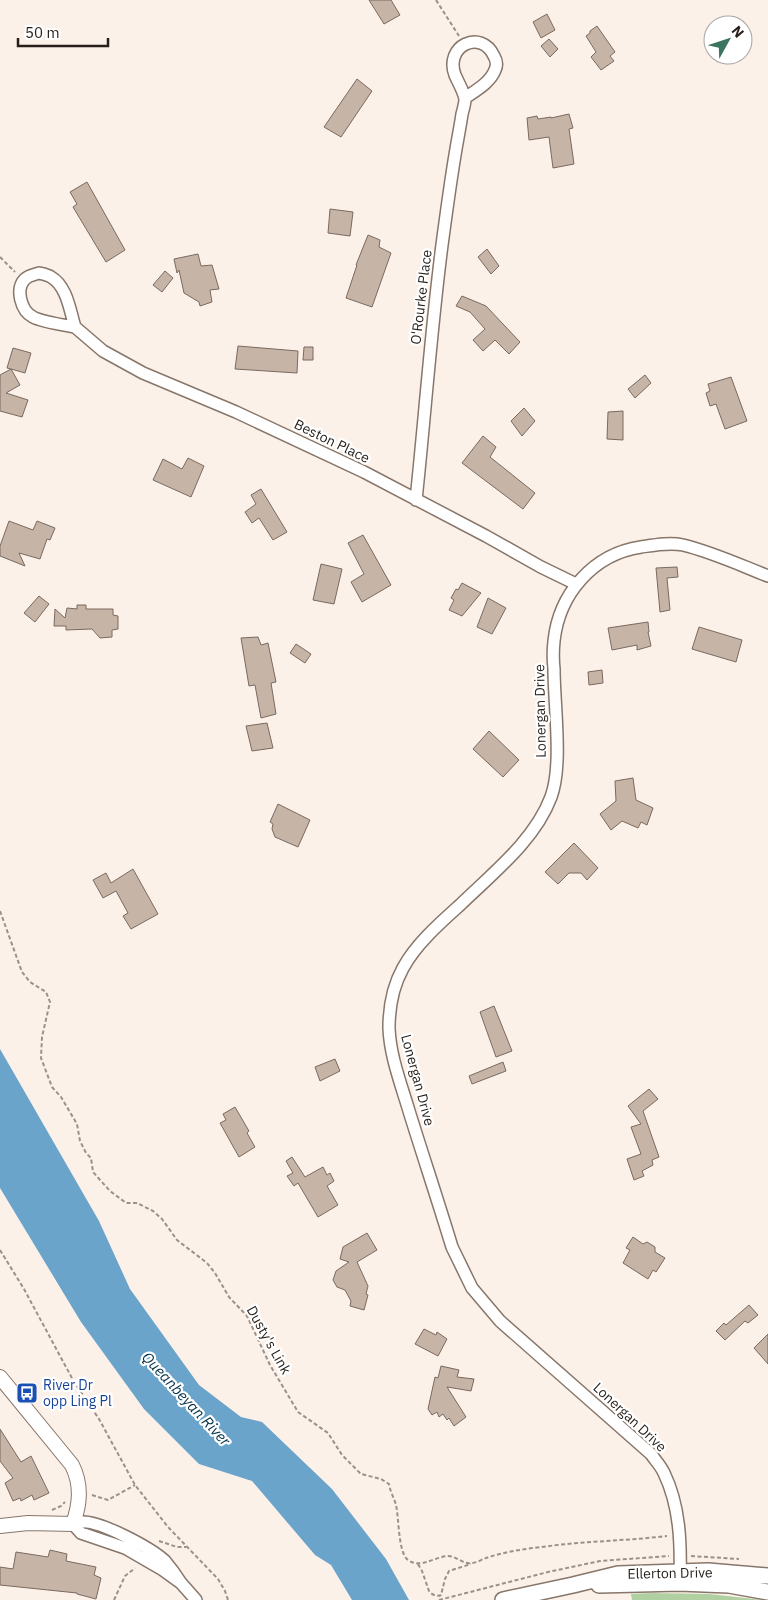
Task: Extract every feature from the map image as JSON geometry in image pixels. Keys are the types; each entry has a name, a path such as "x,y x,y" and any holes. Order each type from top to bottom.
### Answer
{"main road":[{"name":"Ellerton Drive","path":"680,1577 717,1572 768,1576"},
{"name":"Ellerton Drive","path":"510,1593 573,1585 618,1574 680,1577 768,1592"}],"street":[{"path":"472,42 486,45 492,50 496,59 494,74 476,91 465,98 454,73 453,62 459,48 464,44 472,42"},
{"name":"O'Rourke Place","path":"416,500 439,272 453,165 465,98"},
{"path":"24,280 31,275 39,273 50,276 59,284 65,293 75,327"},
{"name":"Beston Place","path":"24,280 20,291 21,301 27,312 34,318 75,327 103,351 142,373 236,412 364,472 576,584"},
{"name":"Lonergan Drive","path":"680,1577 679,1523 675,1503 664,1471 651,1454 500,1321 468,1282 452,1247 400,1079 392,1049 390,1006 402,969 412,953 524,841 543,815 552,794 557,748 554,641 558,621 565,602 576,584 592,568 609,556 632,548 658,544 681,544 768,576"},
{"path":"0,1378 72,1465 78,1479 80,1494 73,1524"},
{"path":"0,1526 28,1523 73,1524 81,1533 125,1548 171,1575 196,1600"}],"path":[{"path":"436,0 464,44"},
{"path":"0,257 24,280"},
{"name":"Dusty's Link","path":"0,911 20,968 30,982 46,992 50,1002 42,1037 41,1058 52,1087 61,1097 77,1124 80,1141 91,1158 93,1172 110,1191 126,1203 136,1203 153,1211 162,1219 177,1240 212,1268 229,1297 247,1316 270,1365 298,1412 328,1433 342,1455 361,1474 386,1481 389,1484 396,1504 398,1530 404,1556 418,1564"},
{"path":"0,1250 24,1289 73,1380 99,1419 135,1485 168,1527 218,1579 225,1590 228,1600"},
{"path":"46,1510 54,1510 61,1506 69,1494 94,1496 108,1500 135,1485"},
{"path":"473,1563 464,1563 458,1558 449,1556 418,1564 422,1570 429,1592 436,1596 441,1595 445,1578 449,1571 473,1563 485,1558 545,1546 679,1535"},
{"path":"439,1600 510,1593"}],"green space":[{"path":"631,1594 709,1594 763,1600 632,1600"}],"water":[{"name":"Queanbeyan River","path":"0,1049 99,1221 130,1289 199,1385 241,1417 262,1422 332,1489 386,1559 409,1600 352,1600 331,1565 315,1555 252,1481 199,1464 144,1409 81,1322 0,1188"}],"building":[{"path":"369,0 391,0 400,15 384,24"},
{"path":"547,14 555,30 541,38 533,22"},
{"path":"597,26 615,52 610,56 614,61 601,70 591,57 596,52 586,36"},
{"path":"549,39 558,49 550,57 541,46"},
{"path":"357,79 372,91 341,137 324,127"},
{"path":"569,114 573,128 569,129 574,164 553,168 549,137 529,140 527,118 537,116 538,119 551,118"},
{"path":"87,182 125,250 106,262 73,207 77,204 70,192"},
{"path":"330,209 353,212 350,236 328,233"},
{"path":"368,235 380,240 379,247 391,253 372,307 346,298"},
{"path":"487,249 499,266 491,274 478,257"},
{"path":"198,254 201,266 212,265 219,289 210,290 212,302 200,306 199,302 184,293 179,270 177,273 174,259"},
{"path":"165,271 173,278 162,292 153,285"},
{"path":"462,296 486,306 520,342 509,354 495,340 483,351 473,340 485,329 470,312 456,306"},
{"path":"238,346 298,351 297,373 235,369"},
{"path":"304,347 313,347 313,360 303,360"},
{"path":"13,348 31,353 25,373 7,368"},
{"path":"11,369 20,385 6,393 28,400 22,417 0,411 0,375"},
{"path":"645,375 651,383 635,398 628,389"},
{"path":"731,377 747,421 725,429 716,404 710,406 706,393 710,391 708,384"},
{"path":"524,408 535,421 522,436 511,421"},
{"path":"623,411 623,440 607,439 608,412"},
{"path":"483,436 496,447 490,457 535,493 523,509 462,463"},
{"path":"188,458 204,466 191,497 153,480 163,459 182,469"},
{"path":"261,489 287,532 273,540 259,518 252,523 245,512 256,504 251,495"},
{"path":"9,521 33,530 37,521 55,528 50,540 47,539 40,559 19,553 25,566 0,556 0,546"},
{"path":"363,535 391,585 362,602 351,582 364,574 348,543"},
{"path":"321,564 342,569 334,604 313,600"},
{"path":"677,567 678,577 667,578 670,610 660,612 656,568"},
{"path":"462,583 481,593 462,616 449,610 454,600 451,598"},
{"path":"39,596 49,604 35,622 24,613"},
{"path":"488,598 506,608 492,634 477,627"},
{"path":"77,605 86,605 86,609 113,609 113,615 118,616 118,629 112,630 112,637 100,638 92,629 66,630 66,626 54,626 55,609 65,618 67,608 77,609"},
{"path":"648,622 651,646 637,650 637,645 612,650 608,628"},
{"path":"699,627 742,640 736,662 692,649"},
{"path":"258,637 261,645 268,643 276,682 271,683 276,714 261,718 255,685 249,686 241,638"},
{"path":"296,644 311,654 305,663 290,653"},
{"path":"602,670 603,683 589,685 588,672"},
{"path":"267,723 273,748 252,751 246,726"},
{"path":"489,731 519,760 503,777 473,749"},
{"path":"633,778 636,800 653,808 647,825 641,822 638,828 622,821 611,830 600,814 616,801 615,781"},
{"path":"278,804 310,820 298,847 275,837 272,829 273,824 270,822"},
{"path":"574,843 598,868 587,880 581,873 569,873 558,884 545,872"},
{"path":"133,869 158,914 131,929 123,916 128,913 116,891 103,898 93,880 106,873 111,883"},
{"path":"494,1006 512,1051 496,1057 480,1012"},
{"path":"335,1059 340,1071 320,1081 315,1067"},
{"path":"503,1062 506,1071 472,1084 469,1076"},
{"path":"649,1089 658,1099 643,1111 659,1157 652,1160 653,1165 642,1171 644,1176 634,1180 627,1159 641,1154 631,1127 641,1124 628,1106"},
{"path":"235,1107 249,1131 247,1133 255,1147 239,1157 220,1123 226,1120 223,1114"},
{"path":"292,1157 305,1177 323,1167 327,1175 330,1173 334,1181 327,1186 338,1205 318,1217 298,1183 294,1186 287,1176 293,1173 286,1161"},
{"path":"367,1233 377,1250 357,1262 368,1286 364,1310 350,1306 351,1301 345,1290 337,1287 333,1280 336,1271 349,1262 340,1259 343,1247"},
{"path":"633,1237 643,1244 647,1242 655,1247 655,1252 665,1258 656,1272 653,1270 648,1279 623,1263 630,1250 626,1248"},
{"path":"749,1305 758,1315 748,1323 745,1321 725,1340 716,1331"},
{"path":"424,1329 436,1335 437,1332 447,1339 438,1356 415,1344"},
{"path":"768,1334 768,1364 754,1348"},
{"path":"441,1366 459,1370 457,1377 474,1379 471,1391 447,1387 466,1417 454,1426 449,1418 447,1420 443,1414 439,1417 437,1412 432,1415 428,1409 435,1377 438,1378"},
{"path":"0,1429 21,1462 31,1456 49,1493 34,1500 32,1495 21,1501 20,1498 13,1501 5,1483 13,1478 0,1461"},
{"path":"50,1550 67,1554 66,1561 96,1567 94,1575 101,1578 96,1599 77,1593 0,1585 0,1567 13,1569 16,1552 48,1557"}],"place":[{"name":"River Dr opp Ling Pl","path":"27,1393"}]}
